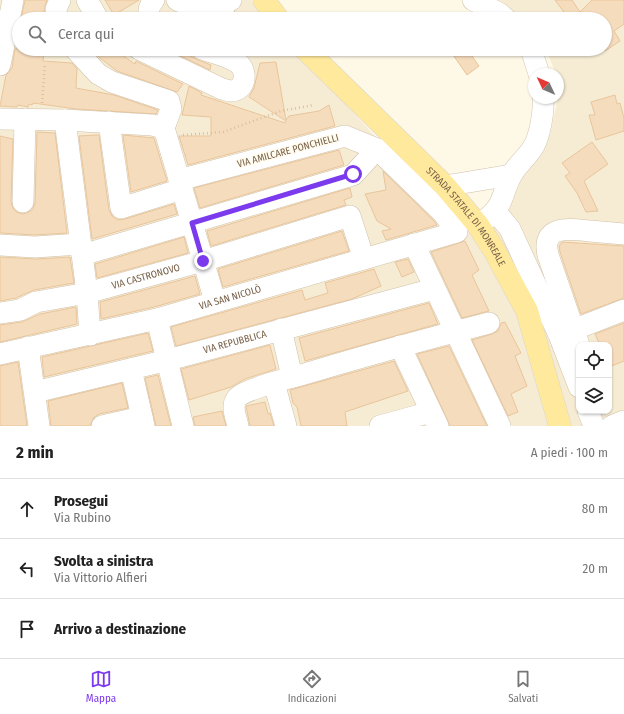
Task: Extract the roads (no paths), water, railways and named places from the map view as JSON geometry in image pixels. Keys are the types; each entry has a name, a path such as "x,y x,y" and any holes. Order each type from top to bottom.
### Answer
{"main road":[{"path":"264,0 273,12"},
{"name":"STRADA STATALE DI MONREALE","path":"312,56 445,186 478,225 494,250 527,311 560,426"}],"street":[{"path":"0,65 13,0"},
{"path":"56,12 60,0"},
{"path":"87,0 94,12"},
{"path":"148,12 149,6 154,0"},
{"path":"181,2 220,6 231,0"},
{"path":"473,0 497,12"},
{"path":"181,2 203,12"},
{"path":"81,56 98,74 112,82 169,101 171,109 164,128 215,301"},
{"path":"154,56 222,89 232,91 240,88 244,81 245,75 243,68 229,59 221,56"},
{"path":"533,56 537,68"},
{"path":"478,225 496,212 504,196 511,175 534,147 541,123 543,104"},
{"path":"0,119 109,122 152,125 164,128"},
{"path":"23,202 33,119"},
{"path":"65,120 87,293 90,335"},
{"name":"VIA AMILCARE PONCHIELLI","path":"109,122 121,208 180,184 345,136 377,149 443,213 457,232"},
{"path":"0,246 81,250 192,223 353,174 377,149"},
{"path":"445,186 511,175"},
{"path":"496,212 510,229 560,336 576,379"},
{"name":"VIA CASTRONOVO","path":"0,313 20,310 36,302 87,293 203,261 350,216 360,248"},
{"path":"624,234 565,228 554,232 547,243 548,255 576,338 624,310"},
{"name":"VIA SAN NICOLÒ","path":"0,354 157,319 457,232"},
{"path":"414,244 500,426"},
{"name":"VIA REPUBBLICA","path":"35,392 168,360 434,289"},
{"path":"157,319 184,426"},
{"path":"238,426 234,408 237,398 283,380 400,346 489,324"},
{"path":"281,329 286,426"},
{"path":"380,426 434,419 400,346"},
{"path":"28,347 39,426"},
{"path":"102,426 143,422 131,369"},
{"path":"589,414 594,426"},
{"path":"612,426 624,421"}]}
